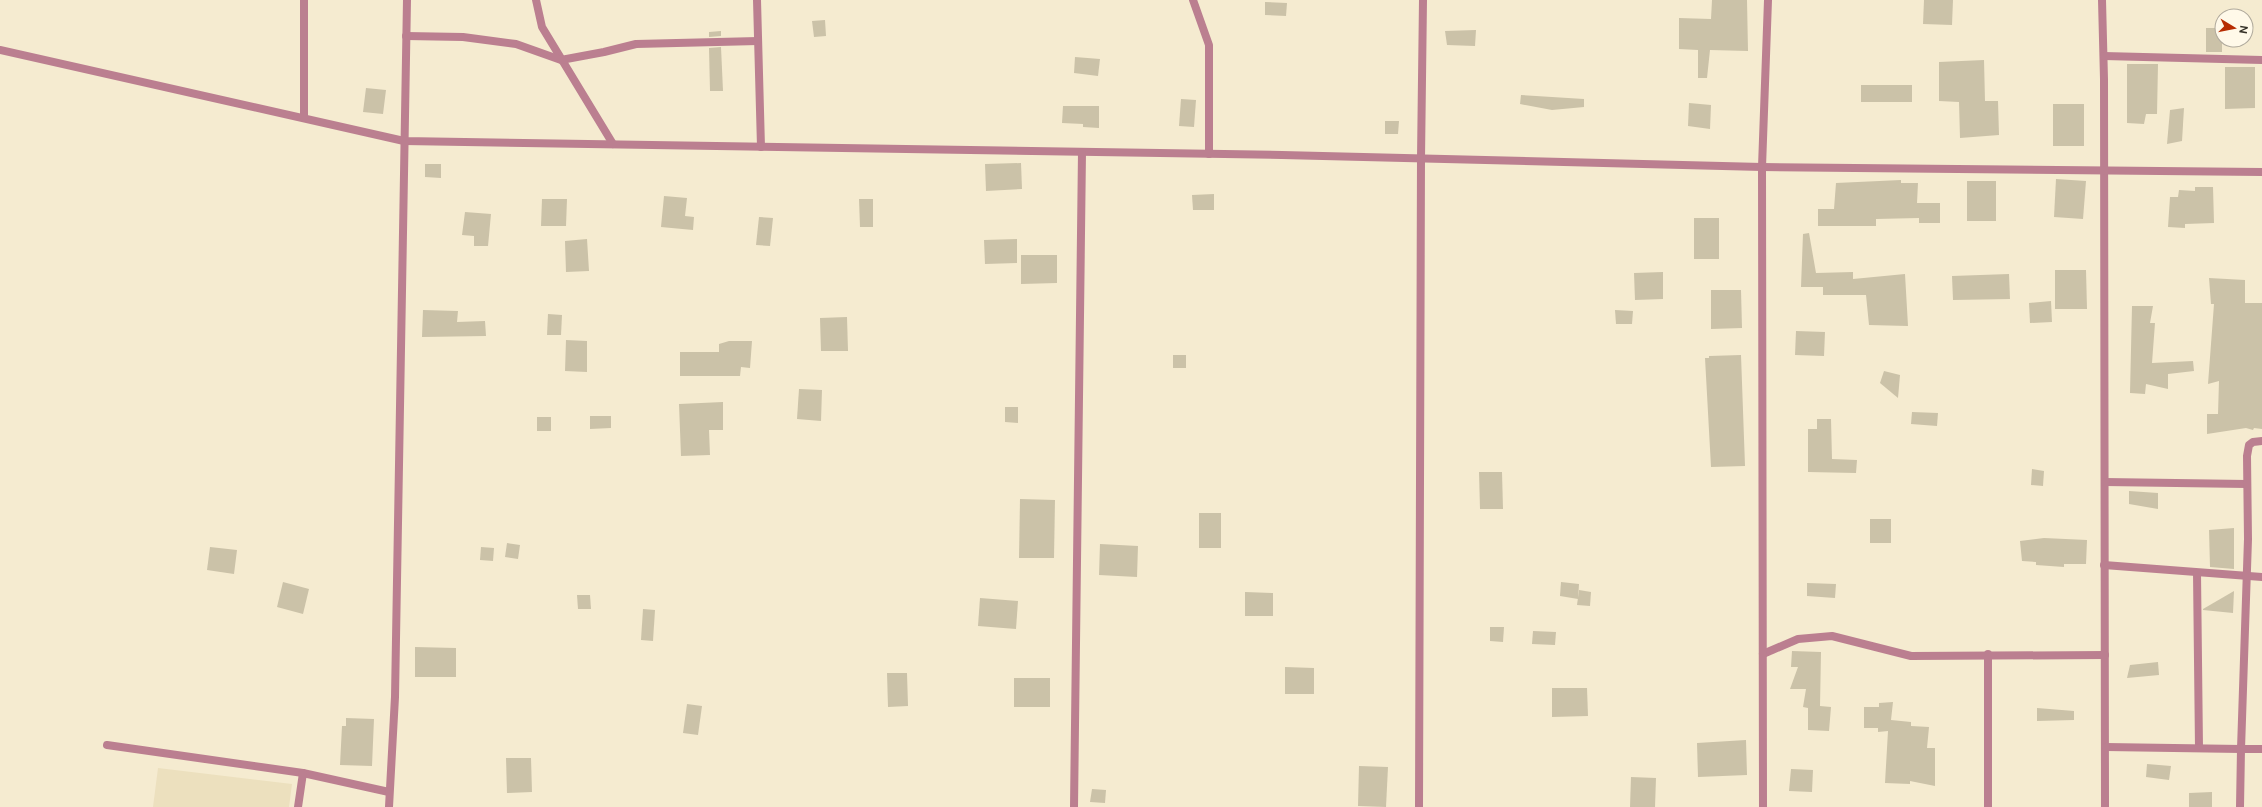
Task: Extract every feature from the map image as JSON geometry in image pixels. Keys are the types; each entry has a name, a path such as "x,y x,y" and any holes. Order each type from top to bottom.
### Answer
{"street":[{"path":"304,0 304,118"},
{"path":"389,807 395,689 407,0"},
{"path":"536,0 542,27 613,144"},
{"path":"757,0 761,146"},
{"path":"1193,0 1209,45 1209,154"},
{"path":"1419,807 1421,158 1424,0"},
{"path":"1763,807 1762,168 1768,0"},
{"path":"2102,0 2104,56 2105,807"},
{"path":"406,36 463,37 516,44 561,60 636,44 758,41"},
{"path":"0,50 404,140 1421,158 1762,168 2262,172"},
{"path":"2104,56 2262,60"},
{"path":"1074,807 1082,152"},
{"path":"2240,807 2248,540 2246,484 2249,445 2253,442 2262,441"},
{"path":"2104,482 2246,484"},
{"path":"2104,565 2262,577"},
{"path":"2197,573 2199,748"},
{"path":"1763,654 1798,639 1832,636 1910,656 1988,654 2105,655"},
{"path":"1988,654 1988,807"},
{"path":"107,745 303,773 389,792"},
{"path":"2106,747 2262,749"},
{"path":"298,807 303,773"}],"shaded area":[{"path":"158,768 292,784 289,807 153,807"}],"building":[{"path":"1712,0 1747,0 1748,51 1710,50 1707,78 1698,78 1698,50 1679,49 1679,18 1711,19"},
{"path":"1924,0 1953,0 1952,25 1923,24"},
{"path":"1265,2 1287,3 1286,16 1265,15"},
{"path":"825,20 826,36 814,37 812,21"},
{"path":"2206,28 2214,28 2214,48 2222,48 2222,52 2206,52"},
{"path":"1476,30 1475,46 1447,45 1445,31"},
{"path":"721,31 721,36 709,37 709,32"},
{"path":"721,47 723,91 710,91 709,48"},
{"path":"1075,57 1100,59 1098,76 1074,73"},
{"path":"1984,60 1985,101 1998,101 1999,135 1960,138 1959,102 1939,101 1939,62"},
{"path":"2127,64 2158,64 2157,114 2146,114 2144,124 2127,123"},
{"path":"2225,67 2255,67 2255,108 2225,109"},
{"path":"1861,85 1912,85 1912,102 1861,102"},
{"path":"366,88 386,90 383,114 363,112"},
{"path":"1521,95 1584,99 1584,107 1552,110 1520,104"},
{"path":"1181,99 1196,100 1194,127 1179,126"},
{"path":"1689,103 1711,105 1710,129 1688,126"},
{"path":"2053,104 2084,104 2084,146 2053,146"},
{"path":"1063,106 1099,106 1099,128 1083,127 1083,124 1062,123"},
{"path":"2184,108 2182,141 2167,144 2170,110"},
{"path":"1385,121 1399,121 1398,134 1385,134"},
{"path":"1021,163 1022,189 986,191 985,164"},
{"path":"425,164 441,164 441,178 425,177"},
{"path":"2056,179 2086,181 2083,219 2054,217"},
{"path":"1901,180 1901,183 1918,183 1917,203 1940,203 1940,223 1919,223 1919,218 1876,219 1876,226 1818,226 1818,209 1834,209 1836,183"},
{"path":"1967,181 1996,181 1996,221 1967,221"},
{"path":"2195,187 2213,187 2214,223 2185,224 2185,228 2168,227 2170,197 2178,197 2179,190 2195,191"},
{"path":"1214,194 1214,210 1193,210 1192,195"},
{"path":"664,196 687,198 685,216 694,217 693,230 661,227"},
{"path":"542,199 567,199 566,226 541,226"},
{"path":"859,199 873,199 873,227 860,227"},
{"path":"465,212 491,214 488,246 474,246 474,236 462,235"},
{"path":"759,217 773,218 770,246 756,245"},
{"path":"1694,218 1719,218 1719,259 1694,259"},
{"path":"1809,233 1816,273 1853,272 1853,279 1905,274 1908,326 1869,325 1866,295 1823,295 1823,287 1801,287 1803,234"},
{"path":"587,239 589,271 566,272 565,241"},
{"path":"1017,239 1017,263 985,264 984,240"},
{"path":"1021,255 1057,255 1057,283 1021,284"},
{"path":"2055,270 2086,270 2087,309 2055,309"},
{"path":"1663,272 1663,299 1635,300 1634,273"},
{"path":"2009,274 2010,299 1953,300 1952,276"},
{"path":"2209,278 2245,280 2245,303 2262,303 2262,429 2254,428 2253,430 2246,428 2207,434 2207,414 2218,414 2219,381 2208,384 2214,304 2211,304"},
{"path":"1711,290 1741,290 1742,328 1711,329"},
{"path":"2051,301 2052,322 2030,323 2029,303"},
{"path":"2132,306 2153,306 2150,323 2155,323 2152,363 2193,361 2194,371 2168,374 2168,389 2146,384 2145,394 2130,393"},
{"path":"423,310 458,311 457,322 485,321 486,336 422,337"},
{"path":"1615,310 1633,311 1632,324 1616,324"},
{"path":"548,314 562,315 561,335 547,335"},
{"path":"847,317 848,351 821,351 820,318"},
{"path":"1796,331 1825,332 1824,356 1795,355"},
{"path":"566,340 587,341 587,372 565,371"},
{"path":"729,341 752,341 750,368 741,367 740,376 680,376 680,352 719,352 719,344"},
{"path":"1173,355 1186,355 1186,368 1173,368"},
{"path":"1741,355 1745,466 1711,467 1705,358 1709,358 1709,356"},
{"path":"1884,371 1900,375 1898,398 1880,383"},
{"path":"799,389 822,390 821,421 797,419"},
{"path":"723,402 723,430 709,430 710,455 681,456 679,404"},
{"path":"1005,407 1018,407 1018,423 1005,422"},
{"path":"1912,412 1938,413 1937,426 1911,424"},
{"path":"590,416 611,416 611,428 590,429"},
{"path":"537,417 551,417 551,431 537,431"},
{"path":"1817,419 1831,419 1832,459 1857,460 1856,473 1808,472 1808,429 1817,429"},
{"path":"2032,469 2044,471 2043,486 2031,485"},
{"path":"1479,472 1502,472 1503,509 1480,509"},
{"path":"2129,491 2158,493 2158,509 2129,504"},
{"path":"1020,499 1055,500 1054,558 1019,558"},
{"path":"1199,513 1221,513 1221,548 1199,548"},
{"path":"1870,519 1891,519 1891,543 1870,543"},
{"path":"2234,528 2234,569 2210,567 2209,530"},
{"path":"2044,538 2087,540 2086,564 2064,564 2064,567 2036,565 2036,562 2022,561 2020,541"},
{"path":"507,543 520,545 518,559 505,557"},
{"path":"1100,544 1138,546 1137,577 1099,575"},
{"path":"210,547 237,550 234,574 207,570"},
{"path":"481,547 494,548 493,561 480,560"},
{"path":"283,582 309,589 303,614 277,607"},
{"path":"1561,582 1579,584 1578,599 1560,596"},
{"path":"1807,583 1836,584 1835,598 1807,596"},
{"path":"1579,590 1591,592 1590,606 1577,605"},
{"path":"2234,591 2233,613 2203,610 2203,609"},
{"path":"1245,592 1273,593 1273,616 1245,616"},
{"path":"577,595 590,595 591,609 578,609"},
{"path":"980,598 1018,601 1016,629 978,626"},
{"path":"643,609 655,610 653,641 641,640"},
{"path":"1490,627 1504,627 1503,642 1490,641"},
{"path":"1533,631 1556,632 1555,645 1532,644"},
{"path":"415,647 456,648 456,677 415,677"},
{"path":"1792,651 1821,652 1820,706 1831,707 1829,731 1808,730 1808,708 1803,707 1806,689 1790,689 1798,667 1791,667"},
{"path":"2158,662 2159,675 2127,678 2130,665"},
{"path":"1285,667 1314,668 1314,694 1285,694"},
{"path":"887,673 907,673 908,706 888,707"},
{"path":"1014,678 1050,678 1050,707 1014,707"},
{"path":"1552,688 1587,688 1588,716 1552,717"},
{"path":"1893,702 1891,720 1911,722 1911,726 1929,727 1927,748 1935,748 1935,786 1910,781 1910,784 1885,783 1888,731 1878,732 1878,728 1864,728 1864,707 1879,707 1879,703"},
{"path":"687,704 702,706 698,735 683,733"},
{"path":"2037,708 2074,711 2074,720 2037,721"},
{"path":"346,718 374,719 372,766 340,765 342,726 346,726"},
{"path":"1746,740 1747,775 1698,777 1697,743"},
{"path":"506,758 531,758 532,792 507,793"},
{"path":"2147,764 2171,766 2169,780 2146,777"},
{"path":"1359,766 1388,767 1386,807 1358,806"},
{"path":"1791,769 1813,770 1812,792 1789,791"},
{"path":"1631,777 1656,778 1655,807 1630,807"},
{"path":"1092,789 1106,790 1105,803 1090,802"},
{"path":"2212,792 2212,807 2189,807 2189,793"}]}
